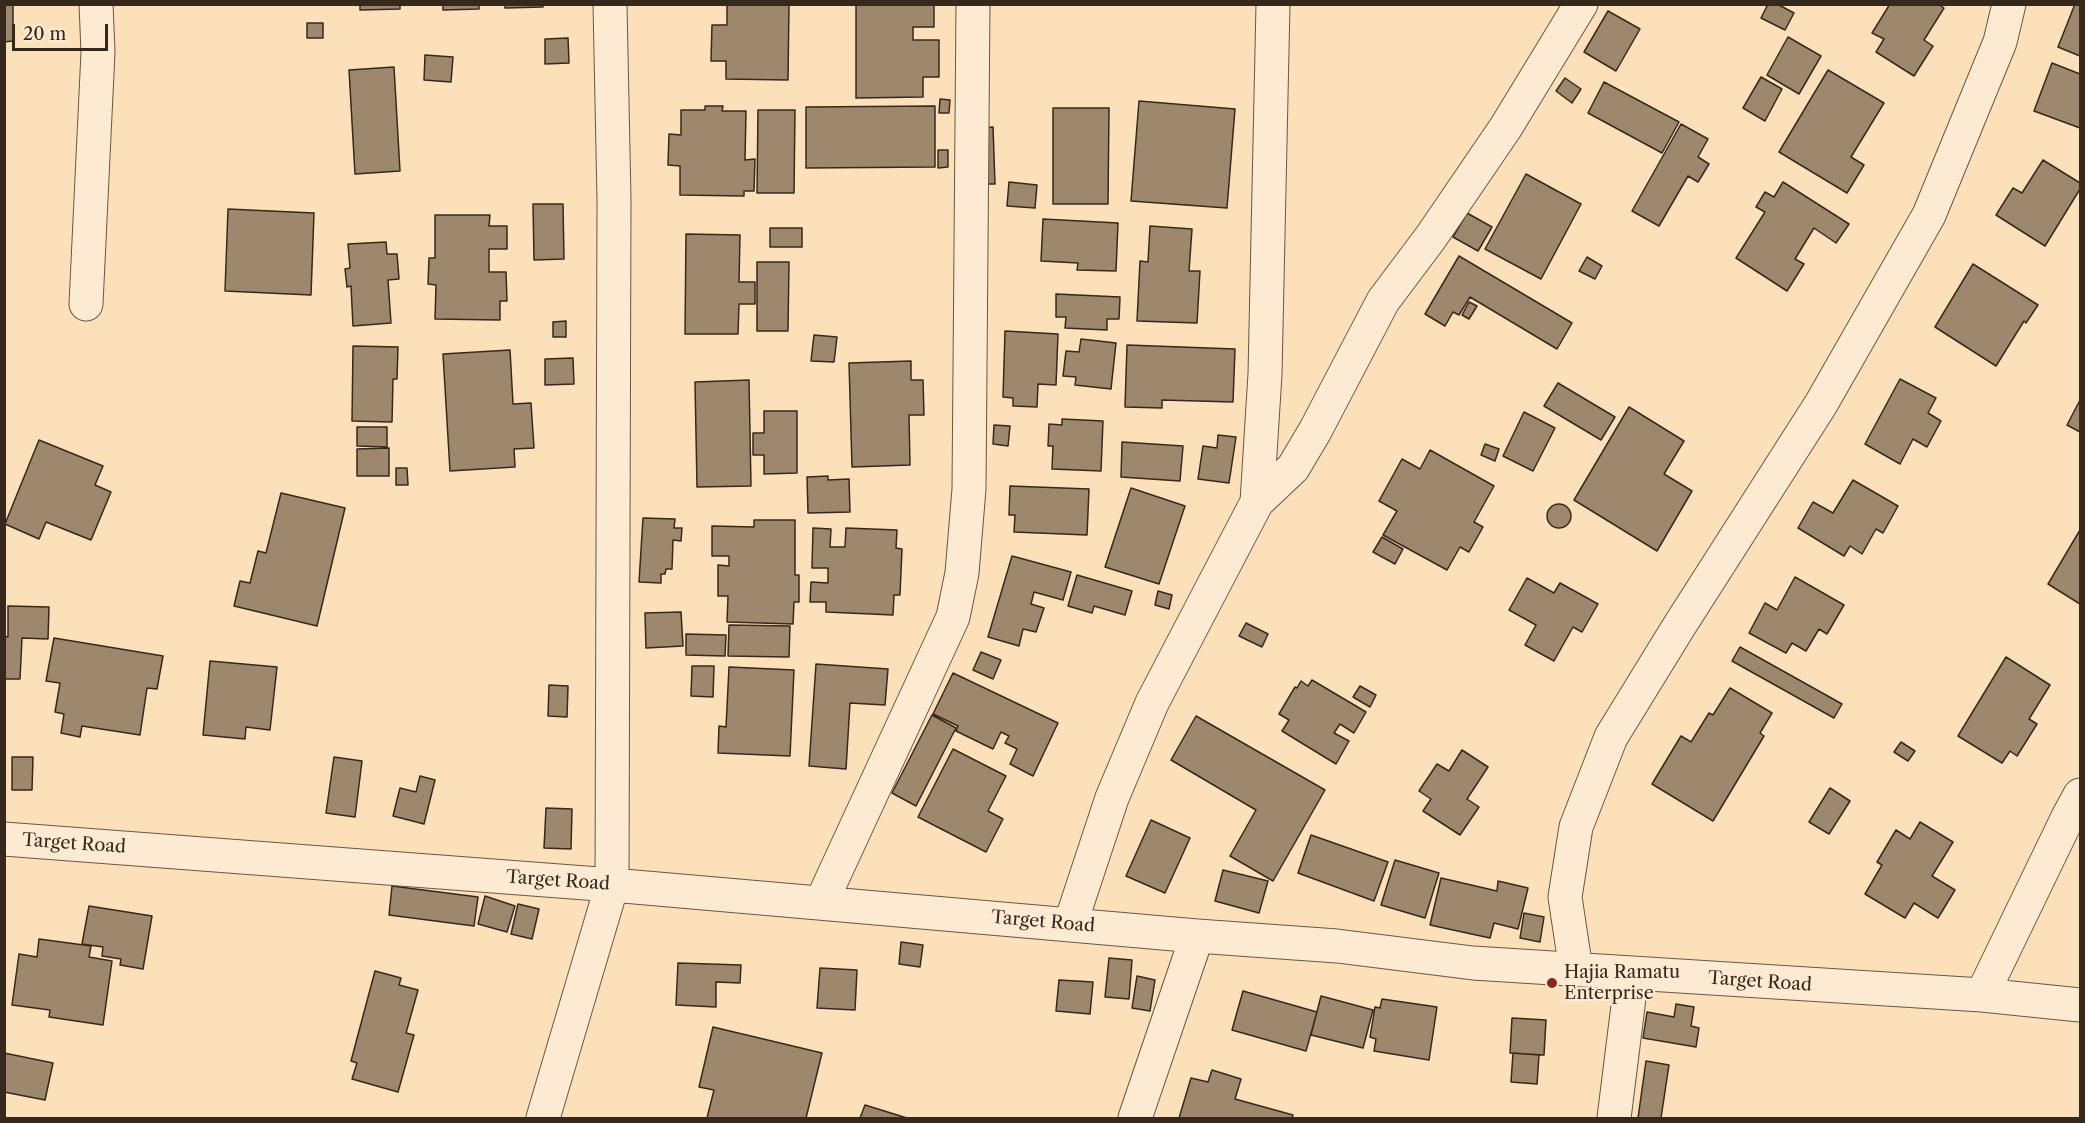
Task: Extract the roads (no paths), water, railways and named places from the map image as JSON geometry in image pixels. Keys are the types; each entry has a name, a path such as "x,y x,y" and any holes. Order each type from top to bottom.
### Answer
{"street":[{"path":"86,304 98,52 96,4"},
{"path":"543,1119 612,885 614,212 610,4"},
{"path":"820,903 953,616 962,573 969,489 973,4"},
{"path":"1257,502 1265,374 1273,4"},
{"path":"1070,925 1112,798 1152,703 1257,502 1293,468 1383,302 1431,237 1506,127 1581,4"},
{"path":"1576,970 1564,897 1576,827 1611,737 1821,405 1929,215 2000,42 2010,4"},
{"path":"1982,995 2080,795"},
{"name":"Target Road","path":"4,839 612,885 1337,946 1473,963 1982,995 2080,1005"},
{"path":"1135,1119 1197,936"},
{"path":"1614,1119 1632,974"}],"place":[{"name":"Hajia Ramatu Enterprise","path":"1552,983"}]}
